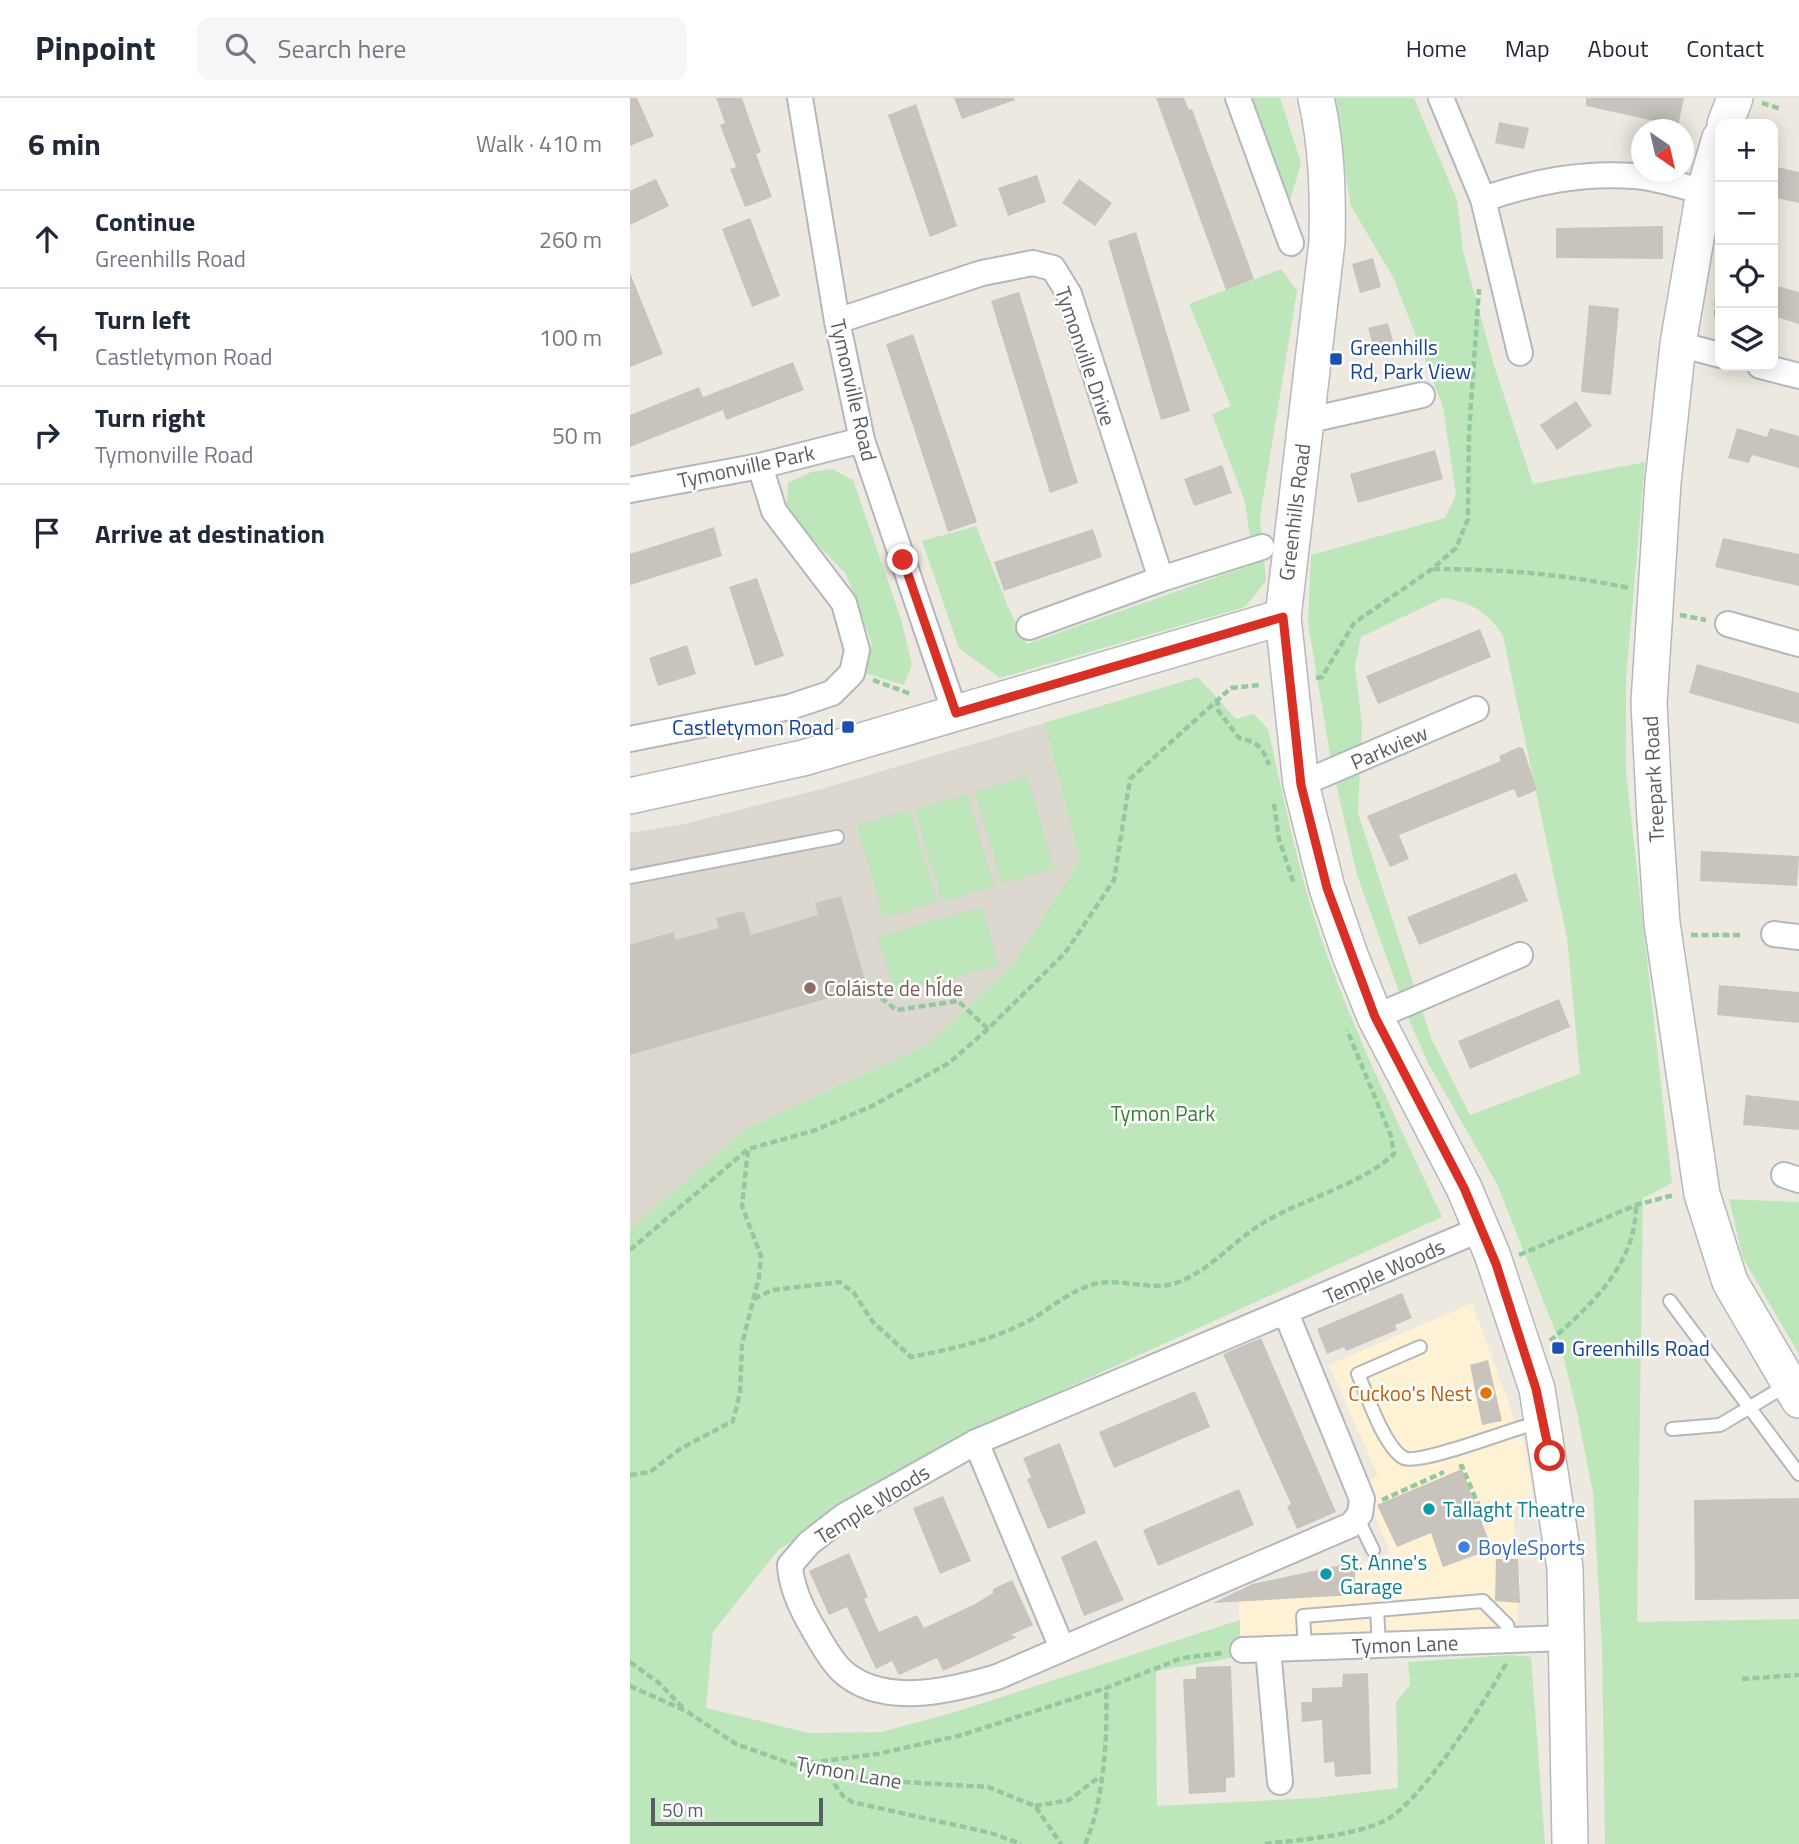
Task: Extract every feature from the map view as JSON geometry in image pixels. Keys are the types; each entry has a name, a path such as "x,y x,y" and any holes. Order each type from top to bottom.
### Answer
{"street":[{"name":"Tymonville Road","path":"800,98 837,321 862,440 956,713"},
{"path":"1238,98 1291,243"},
{"name":"Greenhills Road","path":"1316,98 1323,129 1328,188 1327,242 1283,617 1282,783 1327,888 1360,1022 1481,1229 1503,1283 1564,1568 1570,1844"},
{"path":"1441,98 1483,200 1520,353"},
{"path":"1730,119 1749,101"},
{"name":"Treepark Road","path":"1715,155 1704,192 1678,344 1663,482 1649,703 1662,923 1702,1194 1731,1282 1794,1392"},
{"path":"1483,200 1533,182 1583,176 1637,176 1704,192"},
{"name":"Tymonville Drive","path":"837,321 982,273 1033,263 1053,268 1069,294 1161,579"},
{"path":"1678,344 1715,354"},
{"path":"1778,371 1799,376"},
{"path":"1305,421 1422,395"},
{"name":"Tymonville Park","path":"630,490 760,466 862,440"},
{"path":"630,739 790,707 832,693 852,674 858,650 844,603 774,510 760,466"},
{"path":"1029,627 1161,579 1262,547"},
{"path":"630,796 803,758 1283,617"},
{"path":"1721,623 1799,644"},
{"name":"Parkview","path":"1282,783 1476,709"},
{"path":"1774,934 1799,937"},
{"path":"1360,1022 1520,956"},
{"name":"Temple Woods","path":"1367,1510 1351,1525 1278,1558 997,1677 968,1686 931,1692 881,1691 857,1682 841,1670 805,1616 791,1574 790,1564 799,1552 844,1516 976,1442 1286,1313 1421,1252 1481,1229"},
{"path":"1286,1313 1367,1510"},
{"path":"976,1442 1062,1648"},
{"name":"Tymon Lane","path":"1243,1650 1379,1645 1511,1648 1567,1639"},
{"path":"1268,1649 1280,1782"}],"lane":[{"path":"630,877 837,837"},
{"path":"1670,1301 1799,1474"},
{"path":"1420,1347 1358,1374 1390,1445 1405,1458 1424,1460 1465,1444 1533,1424"},
{"path":"1672,1429 1720,1425 1749,1408 1794,1392"},
{"path":"1367,1510 1373,1550"},
{"path":"1305,1648 1303,1616 1483,1601 1507,1625 1511,1648"},
{"path":"1377,1610 1379,1645"}],"path":[{"path":"1749,101 1781,109"},
{"path":"1308,679 1322,677 1354,623 1432,569 1456,548 1468,519 1469,433 1483,253 1495,247"},
{"path":"1432,569 1501,569 1574,576 1634,589"},
{"path":"1676,614 1721,623"},
{"path":"868,679 911,694"},
{"path":"630,1250 748,1149 813,1131 872,1106 949,1063 988,1029 1065,953 1114,880 1130,779 1231,688 1259,685"},
{"path":"1218,699 1217,709 1239,738 1254,741 1264,750 1282,783 1279,839 1296,888"},
{"path":"1687,936 1742,935"},
{"path":"873,991 896,1010 958,1001 988,1029"},
{"path":"754,1299 772,1290 840,1282 854,1293 873,1322 911,1357 986,1339 1032,1319 1067,1295 1095,1283 1174,1284 1205,1268 1264,1222 1352,1181 1385,1163 1394,1154 1360,1022"},
{"path":"630,1475 650,1472 680,1449 733,1421 740,1393 742,1345 754,1299 761,1256 742,1206 748,1149"},
{"path":"1512,1258 1636,1205 1684,1193"},
{"path":"1550,1341 1585,1310 1618,1270 1633,1237 1636,1205"},
{"path":"1367,1510 1462,1466 1485,1521"},
{"path":"1265,1844 1331,1835 1381,1823 1397,1814 1417,1792 1491,1692 1511,1648"},
{"path":"796,1765 877,1754 962,1735 1106,1688 1182,1658 1243,1650"},
{"path":"630,1662 671,1694 686,1711"},
{"path":"1742,1679 1799,1675"},
{"name":"Tymon Lane","path":"630,1686 686,1711 736,1744 796,1765 870,1780 988,1787 1035,1805"},
{"path":"1085,1844 1093,1827 1108,1732 1106,1688"},
{"path":"837,1773 835,1785 852,1802 991,1833 1021,1844"},
{"path":"1061,1844 1035,1805 1069,1800 1100,1776"}],"shaded area":[{"name":"Coláiste de hÍde","path":"1044,723 1080,860 1011,967 929,1044 747,1128 630,1229 630,833 684,824 825,788"},
{"path":"1472,1303 1526,1450 1533,1500 1512,1507 1520,1580 1517,1620 1500,1629 1240,1642 1238,1587 1355,1562 1355,1566 1391,1553 1373,1512 1374,1498 1367,1482 1378,1476 1329,1365"}],"green space":[{"path":"1251,98 1280,98 1301,163 1290,201"},
{"path":"1333,98 1414,98 1457,200 1463,251 1493,362 1533,484 1645,462 1626,679 1626,771 1672,1183 1643,1198 1637,1622 1799,1619 1799,1844 1605,1844 1602,1646 1593,1493 1577,1412 1560,1343 1497,1184 1428,1063 1410,1022 1357,875 1332,766 1308,623 1311,555 1445,518 1456,495 1443,407 1394,279 1351,206","holes":["1443,598 1470,605 1485,614 1503,636 1567,938 1580,1074 1470,1115 1431,1038 1358,813 1362,725 1355,666 1361,637"]},
{"path":"1281,269 1297,291 1260,517 1266,581 1245,607 1000,678 959,648 922,541 976,526 1008,607 1027,644 1254,564 1245,502 1212,414 1231,406 1189,304"},
{"path":"832,469 853,480 901,619 912,665 904,685 865,673 872,644 846,574 786,512 788,483 811,472"},
{"name":"Tymon Park","path":"1198,677 1236,719 1254,714 1268,729 1298,859 1320,935 1362,1042 1442,1217 1067,1388 779,1549 713,1632 706,1708 809,1733 881,1732 952,1713 1240,1620 1240,1642 1236,1657 1156,1671 1157,1806 1314,1798 1398,1788 1396,1702 1410,1685 1408,1662 1511,1655 1531,1657 1545,1844 630,1844 630,1229 747,1128 929,1044 1011,967 1080,860 1044,723"},
{"path":"1027,776 1054,868 1002,884 975,792"},
{"path":"967,794 994,886 942,902 915,810"},
{"path":"910,810 937,902 884,918 857,825"},
{"path":"982,907 999,965 895,995 878,937"},
{"path":"1729,1199 1799,1202 1799,1354 1743,1258"}],"building":[{"path":"630,98 637,98 654,136 630,146"},
{"path":"716,98 742,98 761,152 756,154 772,197 745,207 730,169 736,167 720,125 725,123"},
{"path":"954,98 1014,98 1015,100 962,119"},
{"path":"1156,98 1184,98 1189,110 1192,109 1254,279 1226,290"},
{"path":"1586,98 1684,98 1680,119 1646,119 1586,106"},
{"path":"916,104 957,226 930,237 888,115"},
{"path":"1499,122 1529,128 1524,149 1495,143"},
{"path":"1778,167 1799,172 1799,203 1778,198"},
{"path":"1037,175 1046,202 1008,216 998,188"},
{"path":"656,179 669,206 630,225 630,191"},
{"path":"1079,179 1112,203 1095,226 1062,203"},
{"path":"750,218 780,296 752,307 722,229"},
{"path":"1663,226 1663,259 1556,258 1556,228"},
{"path":"1136,232 1190,411 1161,420 1108,241"},
{"path":"1373,258 1381,287 1360,293 1352,264"},
{"path":"630,273 663,354 630,367"},
{"path":"1778,286 1799,292 1799,324 1778,318"},
{"path":"1019,292 1078,483 1050,493 991,301"},
{"path":"1589,305 1619,308 1611,395 1581,392"},
{"path":"1388,323 1396,352 1376,357 1368,328"},
{"path":"913,334 977,522 948,532 886,344"},
{"path":"793,362 804,390 726,420 723,410 630,447 630,415 699,387 703,397"},
{"path":"1576,401 1592,426 1557,450 1540,425"},
{"path":"1737,428 1767,437 1770,428 1799,436 1799,468 1752,455 1749,463 1728,458"},
{"path":"1435,450 1443,479 1358,503 1350,474"},
{"path":"1222,465 1232,493 1194,506 1184,479"},
{"path":"714,527 722,556 630,585 630,554"},
{"path":"1093,529 1102,557 1004,591 994,562"},
{"path":"1723,538 1799,554 1799,586 1715,567"},
{"path":"757,578 784,656 755,666 729,587"},
{"path":"1480,629 1491,657 1378,704 1366,676"},
{"path":"687,645 696,674 658,686 649,658"},
{"path":"1697,664 1799,693 1799,724 1689,693"},
{"path":"1519,747 1523,748 1537,790 1518,798 1514,789 1399,835 1409,859 1390,867 1367,816 1501,761 1499,756"},
{"path":"1701,851 1799,856 1797,886 1700,881"},
{"path":"1516,873 1528,901 1419,945 1407,917"},
{"path":"841,896 867,987 630,1055 630,945 673,932 676,940 719,928 716,918 744,911 751,935 818,915 815,903"},
{"path":"1719,985 1799,992 1799,1023 1717,1015"},
{"path":"1559,999 1570,1027 1470,1069 1458,1041"},
{"path":"1746,1095 1799,1101 1799,1130 1743,1125"},
{"path":"1402,1293 1412,1318 1395,1325 1397,1330 1346,1351 1344,1347 1327,1354 1317,1329"},
{"path":"1261,1338 1336,1512 1297,1529 1287,1506 1291,1504 1223,1354"},
{"name":"Cuckoo's Nest","path":"1488,1360 1502,1421 1482,1425 1470,1365"},
{"path":"1195,1391 1210,1427 1114,1468 1099,1432"},
{"path":"1060,1443 1086,1513 1048,1529 1027,1479 1031,1477 1023,1458"},
{"name":"Tallaght Theatre","path":"1462,1469 1492,1549 1443,1567 1431,1533 1397,1547 1377,1505"},
{"path":"1239,1489 1254,1525 1158,1566 1143,1530"},
{"path":"943,1496 971,1561 940,1574 913,1508"},
{"path":"1799,1498 1799,1599 1695,1600 1694,1500"},
{"path":"1096,1540 1124,1600 1084,1616 1061,1557"},
{"path":"849,1553 868,1597 864,1599 879,1632 917,1615 924,1628 975,1604 993,1593 993,1589 1012,1580 1033,1625 1011,1635 1017,1637 943,1671 937,1658 899,1675 892,1661 876,1669 847,1607 829,1615 809,1571"},
{"path":"1496,1559 1518,1559 1520,1603 1495,1601"},
{"name":"St. Anne's Garage","path":"1355,1562 1355,1595 1213,1603 1252,1584"},
{"path":"1231,1666 1235,1777 1226,1778 1226,1792 1189,1794 1183,1679 1196,1679 1196,1667"},
{"path":"1368,1673 1371,1774 1335,1777 1334,1762 1324,1763 1322,1720 1302,1722 1301,1702 1312,1702 1312,1688 1342,1687 1343,1674"}],"place":[{"name":"Greenhills Rd, Park View","path":"1336,359"},
{"name":"Castletymon Road","path":"848,727"},
{"name":"Coláiste de hÍde","path":"810,988"},
{"name":"Greenhills Road","path":"1558,1348"},
{"name":"Cuckoo's Nest","path":"1486,1393"},
{"name":"Tallaght Theatre","path":"1429,1509"},
{"name":"BoyleSports","path":"1464,1547"},
{"name":"St. Anne's Garage","path":"1326,1574"}],"route":[{"path":"903,560 956,713 1283,617 1301,785 1327,888 1375,1017 1464,1188 1496,1264 1536,1389 1550,1456"}]}
